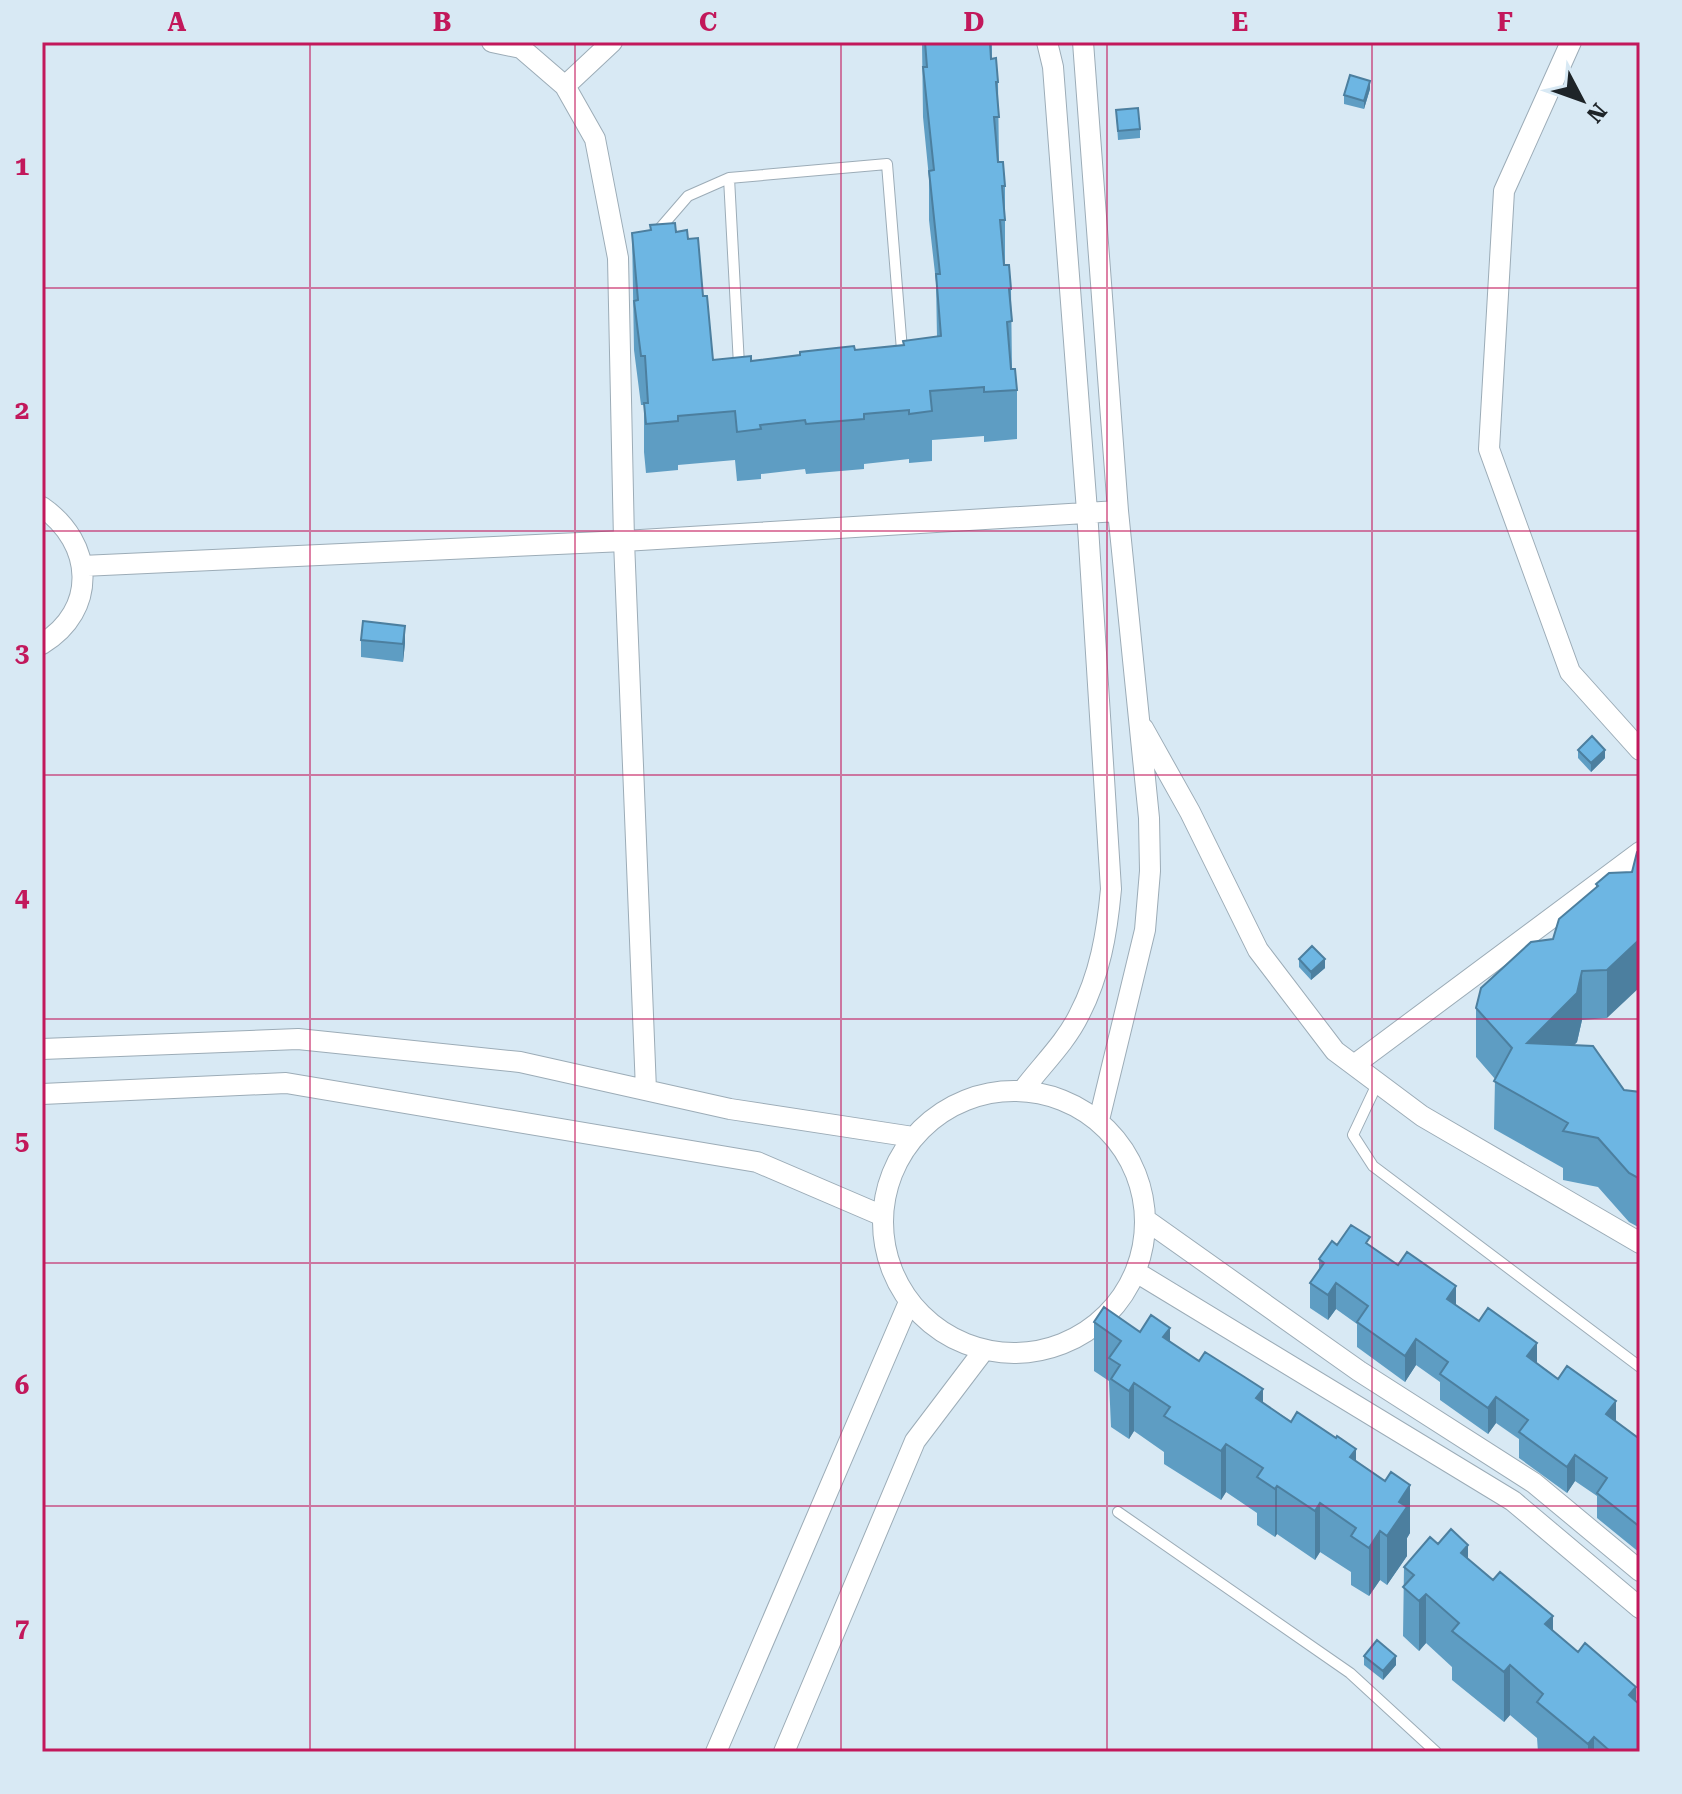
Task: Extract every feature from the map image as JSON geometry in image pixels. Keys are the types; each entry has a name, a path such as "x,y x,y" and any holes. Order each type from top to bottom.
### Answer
{"street":[{"path":"492,42 521,48 565,86 595,139 624,255 624,541 646,1090"},
{"path":"565,86 612,42"},
{"path":"1023,1090 1078,1017 1097,973 1106,937 1111,889 1087,511 1053,67 1047,42"},
{"path":"1083,42 1118,511 1149,818 1150,871 1145,930 1099,1120"},
{"path":"1571,42 1504,191 1489,449 1570,672 1640,750"},
{"path":"42,507 59,519 74,539 82,566 82,590 73,615 56,636 42,644"},
{"path":"82,566 624,541 1118,511"},
{"path":"1137,718 1190,812 1258,950 1335,1051 1422,1116 1640,1243"},
{"path":"1354,1065 1640,852"},
{"path":"42,1049 298,1039 520,1062 730,1109 913,1137"},
{"path":"42,1094 286,1083 757,1162 883,1216"},
{"path":"1023,1090 1064,1099 1099,1120 1124,1148 1141,1182 1146,1220 1136,1272 1111,1311 1075,1339 1031,1353 984,1350 943,1333 909,1302 889,1262 883,1216 891,1174 913,1137 945,1110 970,1099 982,1094 1023,1090"},
{"path":"1146,1220 1359,1371 1534,1483 1640,1571"},
{"path":"1136,1272 1513,1501 1640,1608"},
{"path":"716,1752 909,1302"},
{"path":"784,1752 915,1441 984,1350"}],"lane":[{"path":"652,237 688,196 729,178 887,164 902,350 887,351"},
{"path":"729,178 739,365 754,363"},
{"path":"1378,1082 1353,1135 1373,1166 1640,1367"},
{"path":"1118,1512 1350,1673 1436,1752"}],"building":[{"path":"925,42 990,42 991,59 996,58 999,117 994,117 998,162 1003,162 1005,186 1002,186 1005,220 1000,220 1004,265 1009,265 1012,321 1007,322 1011,369 1015,369 1017,390 984,392 984,387 930,391 932,411 864,414 864,419 806,424 805,420 760,425 761,429 737,432 735,411 678,416 678,421 646,424 645,356 641,356 634,301 638,300 632,233 651,230 650,225 675,223 676,232 687,230 688,239 698,238 713,360 751,356 751,361 854,346 855,350 904,345 903,341 941,336 936,274 940,274 929,171 934,170 923,67 927,67"},
{"path":"1350,75 1370,81 1364,101 1344,95"},
{"path":"1138,108 1140,129 1118,131 1116,110"},
{"path":"363,621 405,626 403,644 361,640"},
{"path":"1592,736 1605,750 1591,763 1578,750"},
{"path":"1640,850 1640,939 1607,970 1582,971 1577,993 1527,1043 1593,1046 1624,1090 1640,1092 1640,1179 1629,1173 1598,1138 1563,1131 1568,1123 1494,1081 1512,1048 1476,1008 1481,988 1531,942 1553,939 1559,919 1609,873 1632,872"},
{"path":"1312,946 1325,959 1311,972 1299,959"},
{"path":"1351,1225 1370,1237 1366,1243 1398,1265 1407,1252 1456,1286 1447,1299 1479,1321 1488,1308 1537,1343 1527,1356 1558,1379 1567,1366 1616,1401 1606,1414 1637,1437 1640,1433 1640,1527 1597,1493 1607,1478 1575,1455 1567,1467 1519,1432 1528,1420 1496,1397 1488,1408 1440,1374 1448,1362 1416,1339 1405,1356 1357,1322 1368,1306 1336,1283 1328,1295 1310,1283 1324,1263 1319,1259 1332,1241 1337,1245"},
{"path":"1104,1307 1140,1332 1151,1315 1170,1328 1163,1337 1199,1361 1205,1352 1263,1389 1256,1398 1291,1422 1297,1412 1356,1449 1350,1457 1385,1481 1391,1472 1410,1485 1399,1502 1407,1507 1387,1536 1380,1531 1369,1548 1351,1536 1356,1528 1320,1503 1315,1511 1277,1486 1275,1489 1257,1477 1263,1468 1226,1444 1221,1451 1164,1416 1170,1407 1134,1383 1129,1391 1111,1379 1120,1365 1109,1358 1121,1341 1094,1322"},
{"path":"1451,1529 1468,1545 1461,1553 1493,1580 1500,1572 1553,1616 1545,1624 1578,1652 1585,1643 1636,1687 1629,1695 1640,1705 1640,1752 1611,1752 1594,1737 1588,1744 1537,1702 1543,1694 1510,1665 1504,1672 1452,1631 1459,1623 1426,1594 1419,1601 1403,1587 1414,1575 1404,1567 1430,1537 1438,1544"},
{"path":"1377,1640 1396,1656 1383,1671 1364,1656"}]}
